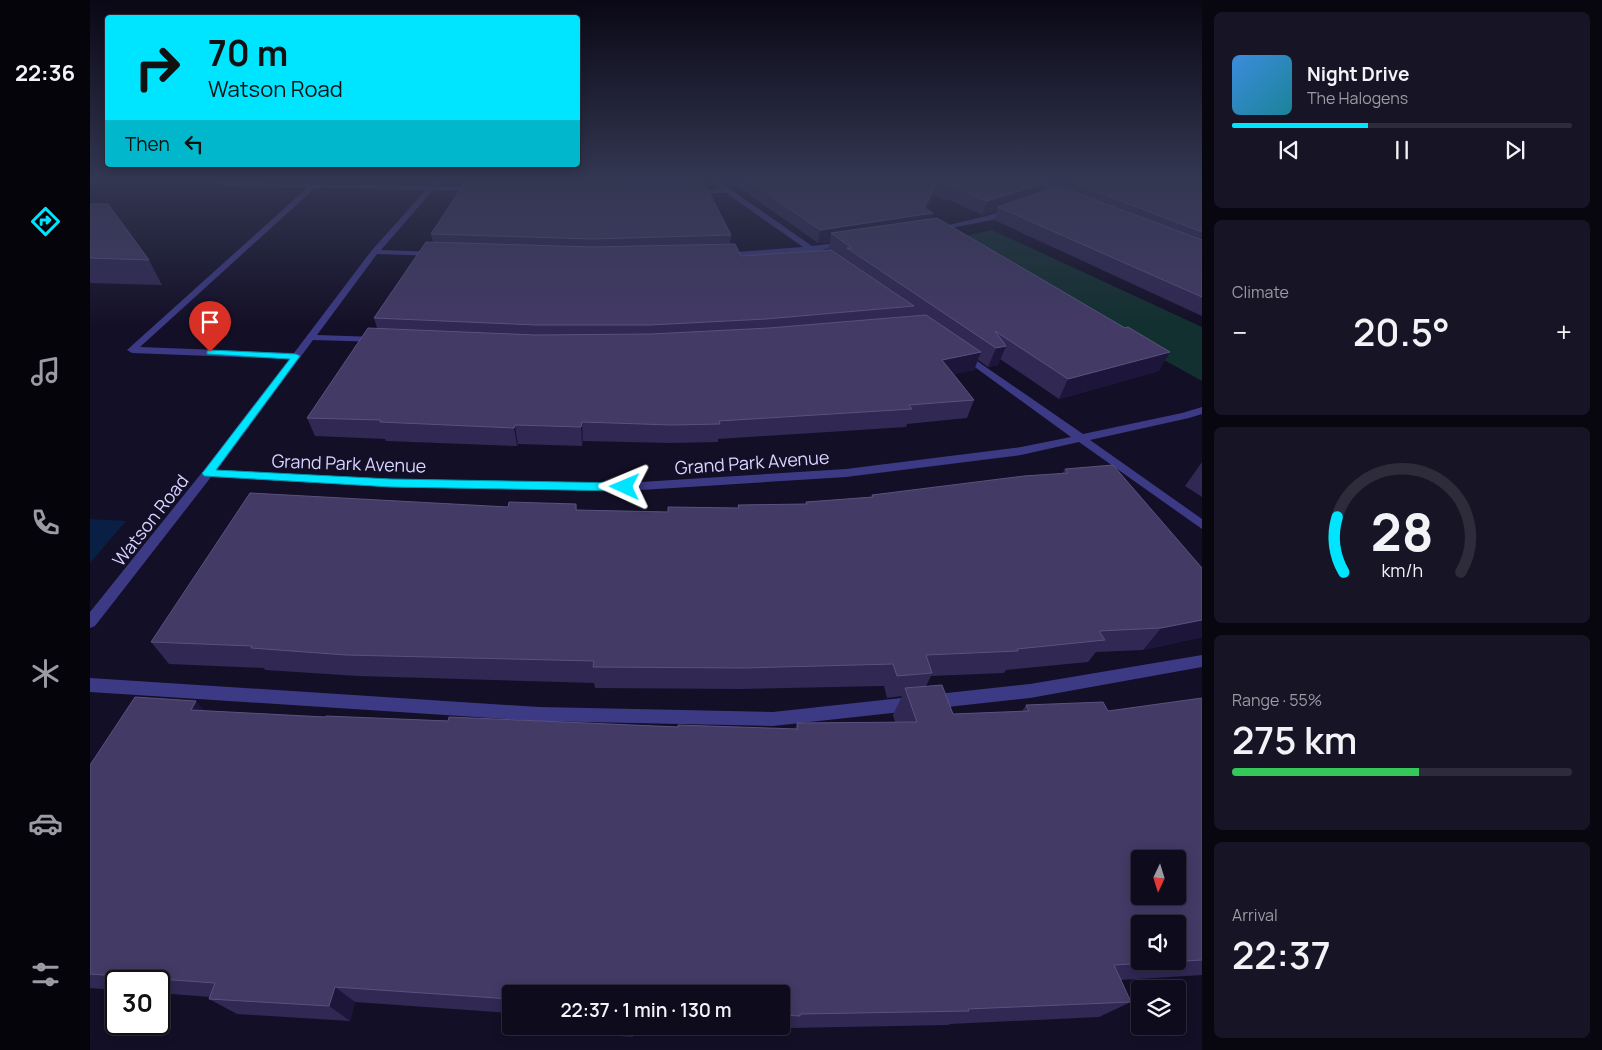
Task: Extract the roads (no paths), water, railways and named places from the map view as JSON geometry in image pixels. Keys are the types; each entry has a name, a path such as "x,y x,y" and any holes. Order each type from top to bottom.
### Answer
{"street":[{"path":"268,227 132,350 296,356"},
{"name":"Watson Road","path":"90,622 208,473 375,252 397,227"},
{"path":"778,227 826,260"},
{"path":"930,230 945,227"},
{"path":"718,255 810,249 858,242"},
{"path":"375,252 445,255"},
{"path":"310,337 386,340"},
{"path":"955,349 1202,525"},
{"name":"Grand Park Avenue","path":"208,473 391,483 625,487 846,473 1021,451 1202,410"},
{"path":"90,685 538,714 773,719 1030,691 1202,661"}],"water":[{"path":"90,519 126,521 90,563"}]}
